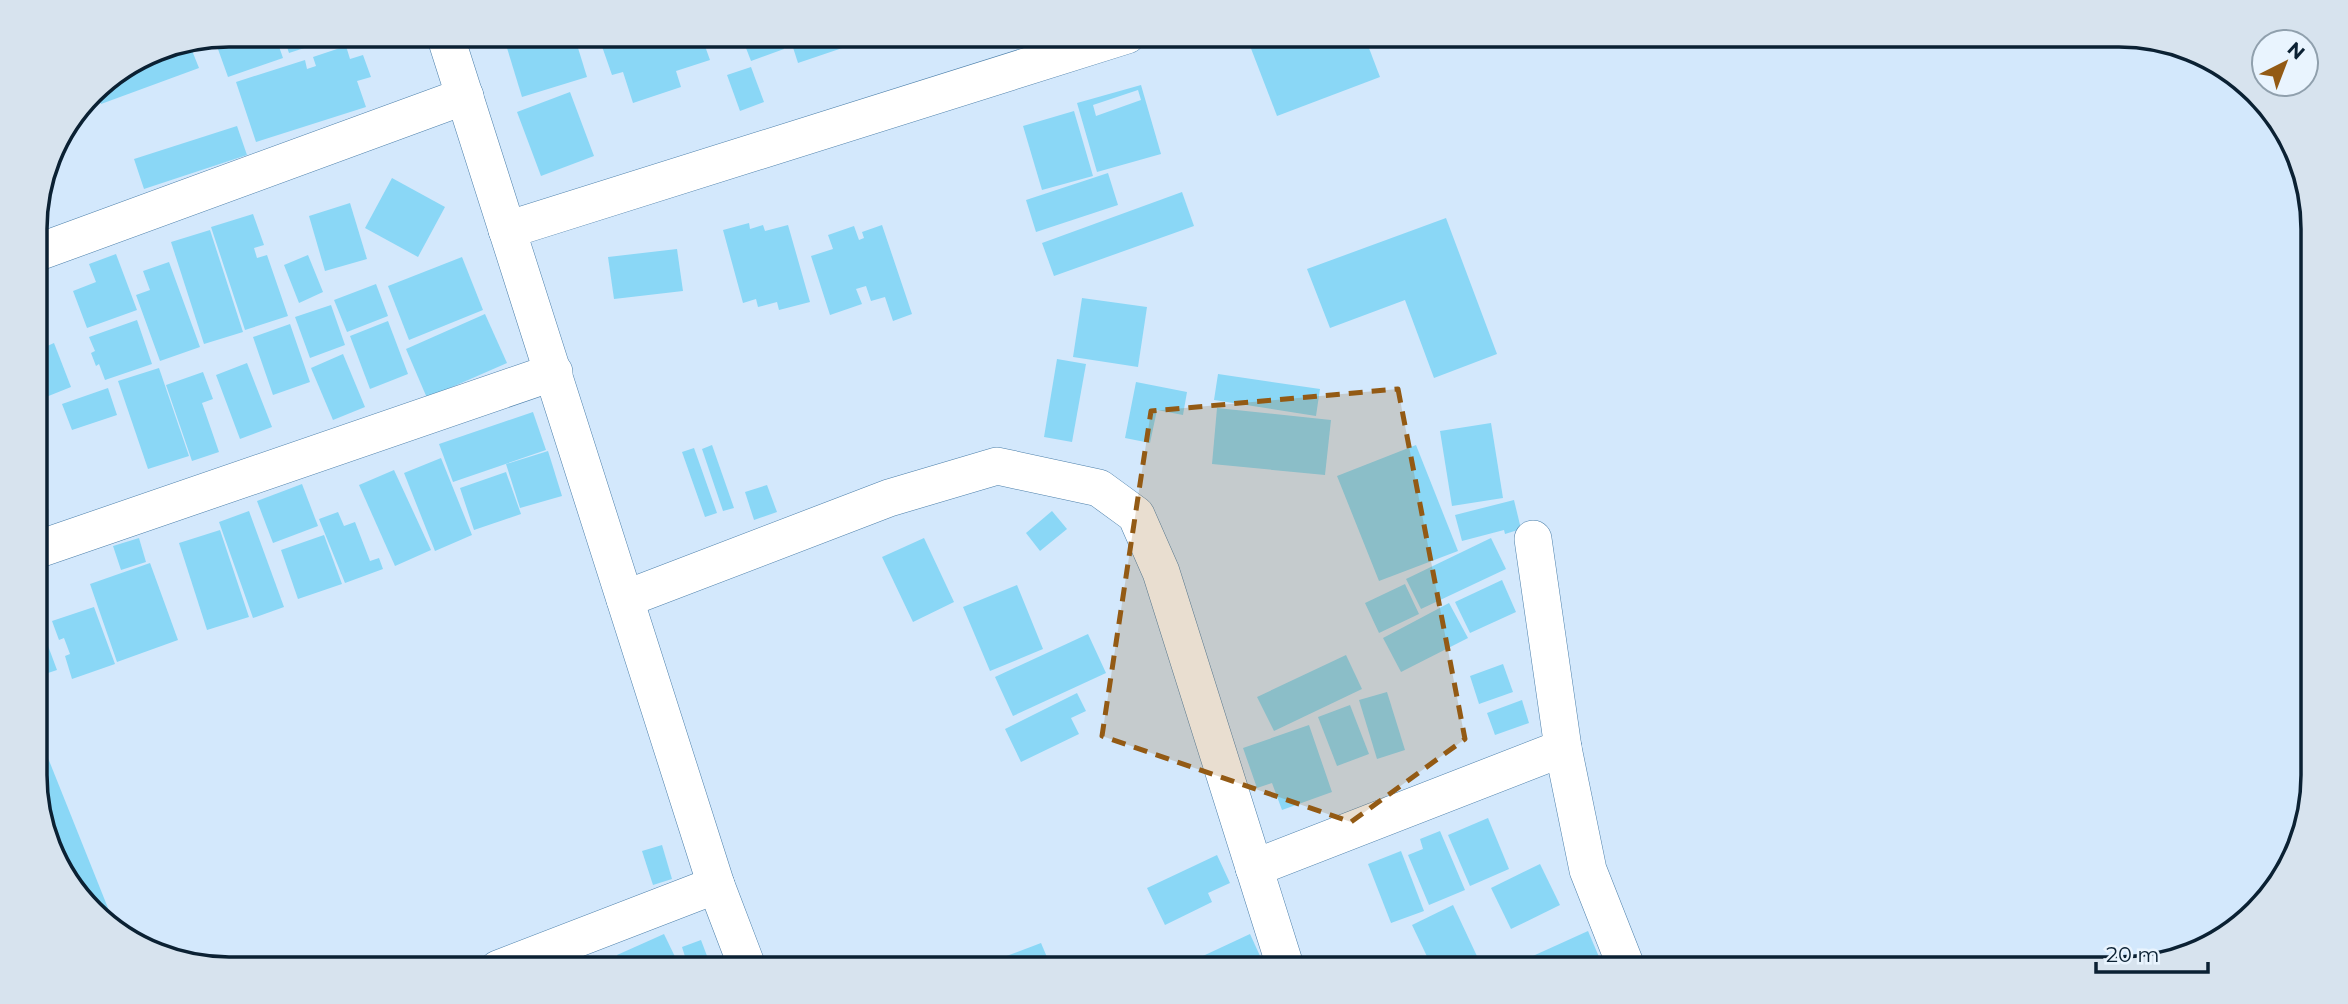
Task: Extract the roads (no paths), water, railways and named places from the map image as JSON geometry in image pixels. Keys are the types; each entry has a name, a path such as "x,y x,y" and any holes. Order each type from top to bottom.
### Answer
{"street":[{"path":"449,47 716,885 743,957"},
{"path":"507,230 1089,47"},
{"path":"48,249 465,96"},
{"path":"47,546 554,372"},
{"path":"625,599 890,498 997,466 1100,488 1136,515 1161,572 1282,956"},
{"path":"1533,539 1563,748 1588,870 1621,956"},
{"path":"1254,868 1563,748"},
{"path":"530,957 716,885"}]}
